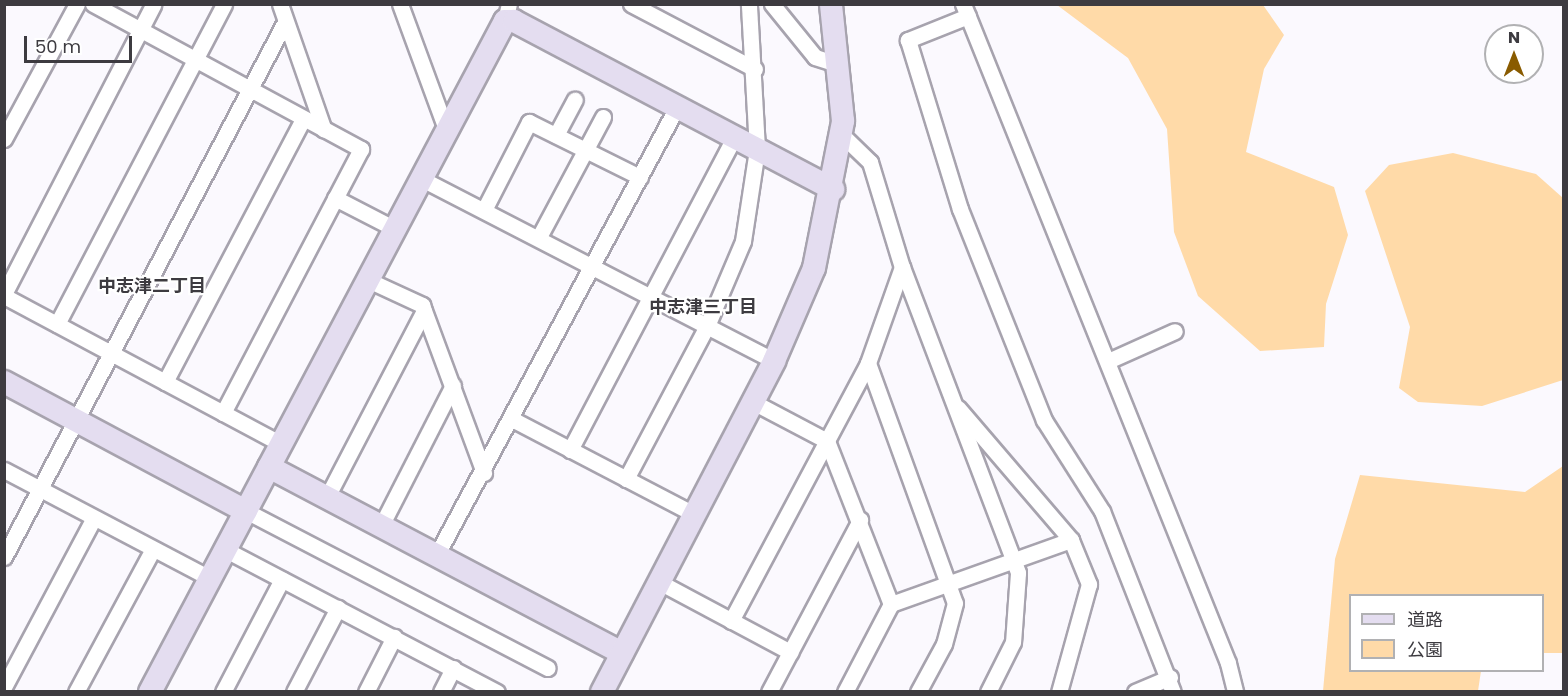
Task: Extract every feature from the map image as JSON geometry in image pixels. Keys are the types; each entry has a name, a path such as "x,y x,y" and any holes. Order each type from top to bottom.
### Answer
{"street":[{"path":"4,139 76,4"},
{"path":"93,4 361,149 223,413"},
{"path":"154,4 4,295 281,444"},
{"path":"57,324 224,4"},
{"path":"280,4 324,130"},
{"path":"400,4 446,129"},
{"path":"631,4 754,69"},
{"path":"626,479 707,326 743,241 757,149 749,4"},
{"path":"772,4 815,57 839,65"},
{"path":"602,692 774,361 814,268 833,189 842,135 839,65 831,4"},
{"path":"150,692 446,129 502,10 514,21 833,189"},
{"path":"1135,692 1172,684 1102,511 1044,420 960,209 908,40 966,10 1108,361 1235,692"},
{"path":"4,557 285,22"},
{"path":"556,135 575,100"},
{"path":"436,556 484,473 676,107"},
{"path":"538,237 603,117"},
{"path":"165,382 303,119"},
{"path":"484,210 529,122 640,177"},
{"path":"842,135 870,162 902,267 1010,563 1018,573 1017,622 1009,653 988,692"},
{"path":"570,450 735,136"},
{"path":"420,178 593,265 774,361"},
{"path":"335,198 394,229"},
{"path":"731,621 868,363 902,267"},
{"path":"368,280 424,311 484,473"},
{"path":"327,497 424,311"},
{"path":"1108,361 1174,331"},
{"path":"868,363 951,584 955,603 944,644 918,692"},
{"path":"4,382 548,668"},
{"path":"381,526 453,385"},
{"path":"952,400 1071,540 1089,584 1059,692"},
{"path":"753,402 827,441 860,520 891,604"},
{"path":"512,419 694,514"},
{"path":"269,467 622,652"},
{"path":"4,470 210,578"},
{"path":"4,687 94,518"},
{"path":"769,692 860,520"},
{"path":"845,692 891,604 1071,540"},
{"path":"76,692 153,549"},
{"path":"226,550 497,692"},
{"path":"223,692 282,579"},
{"path":"659,582 790,652"},
{"path":"294,692 338,608"},
{"path":"366,692 394,638"},
{"path":"441,692 453,668"}],"green space":[{"path":"1057,5 1263,5 1284,35 1264,69 1246,152 1334,187 1348,235 1326,304 1324,347 1260,351 1198,296 1174,232 1167,129 1128,58"},
{"path":"1453,153 1536,174 1563,198 1563,380 1482,406 1418,402 1399,388 1410,327 1365,191 1389,165"},
{"path":"1563,466 1563,653 1544,653 1544,594 1349,594 1349,672 1481,672 1478,691 1323,691 1335,559 1360,475 1525,492"}],"district":[{"name":"中志津二丁目","path":"152,286"},
{"name":"中志津三丁目","path":"703,307"}]}
